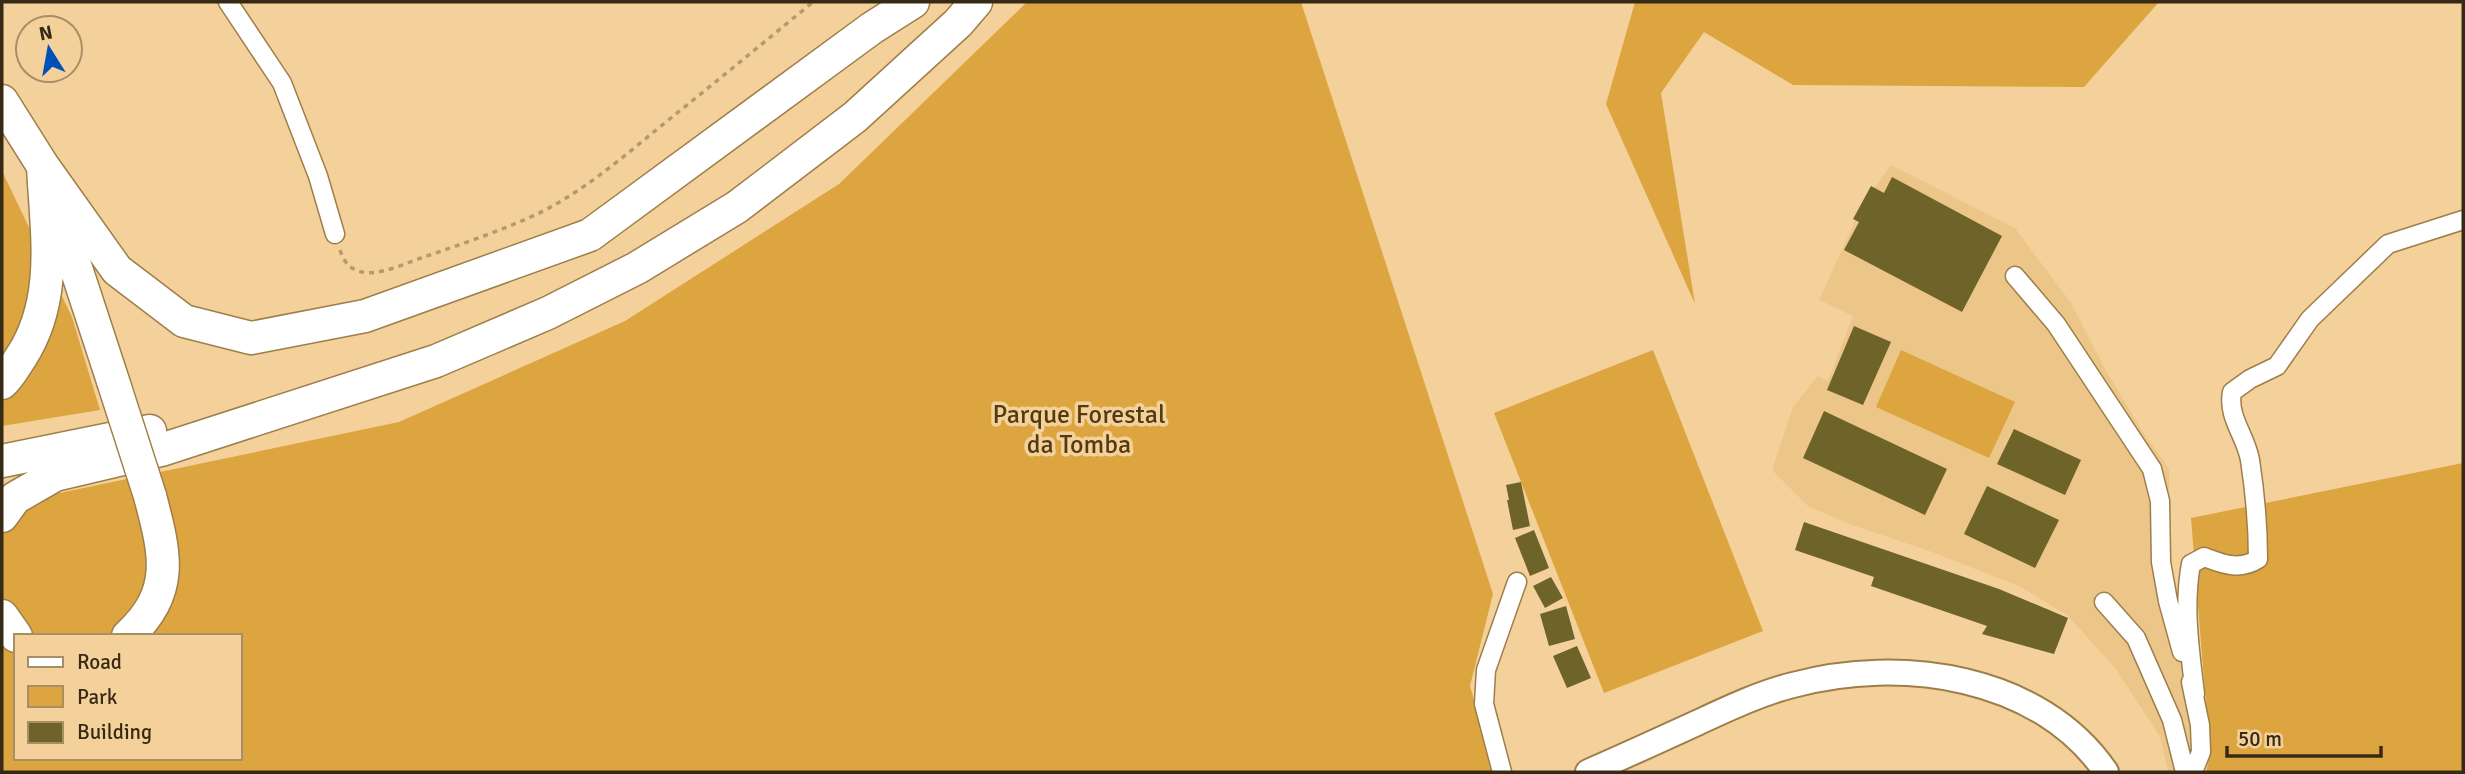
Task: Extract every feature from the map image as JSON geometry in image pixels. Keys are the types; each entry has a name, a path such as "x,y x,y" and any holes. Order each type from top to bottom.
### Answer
{"highway":[{"path":"2,101 43,166 117,270 184,321 251,338 365,316 590,235 872,28 913,2"},
{"path":"2,516 15,498 55,475 161,450 436,361 548,313 637,268 737,207 855,117 958,23 976,2"},
{"path":"43,166 150,496 162,543 161,586 146,619 130,634"},
{"path":"2,383 32,340 46,298 48,257 43,166"},
{"path":"2,461 346,391"},
{"path":"2,616 14,634"}],"street":[{"path":"228,2 282,83 318,176 335,234"},
{"path":"2194,694 2188,620 2191,564 2204,557 2238,567 2258,559 2258,518 2249,457 2229,405 2232,392 2250,379 2277,366 2310,319 2388,244 2463,220"},
{"path":"2015,276 2056,324 2152,468 2160,501 2161,562 2168,601 2200,725 2201,752 2193,772"},
{"path":"1502,772 1484,704 1486,670 1517,582"},
{"path":"2104,602 2136,638 2172,720 2185,772"},
{"path":"1588,772 1736,705 1792,685 1846,674 1905,674 1963,681 2017,698 2064,726 2097,758 2106,772"}],"path":[{"path":"335,234 346,265 354,271 369,273 456,246 537,215 638,145 813,2"}],"shaded area":[{"path":"1891,165 2015,228 2071,303 2104,367 2142,431 2169,469 2169,572 2193,727 2192,760 2178,772 2168,772 2160,737 2116,669 2067,615 2021,587 1932,552 1849,524 1808,506 1772,470 1793,407 1818,376 1828,381 1853,316 1819,300 1863,204"}],"green space":[{"name":"Parque Forestal da Tomba","path":"1027,2 1301,2 1493,594 1470,686 1495,772 2,772 2,505 399,422 625,321 839,184"},
{"path":"1635,2 2159,2 2084,87 1793,85 1704,32 1661,93 1695,304 1606,104"},
{"path":"2,171 72,317 100,410 2,426"},
{"path":"1653,350 1763,631 1604,693 1494,413"},
{"path":"1901,350 2015,402 1989,458 1876,407"},
{"path":"2463,463 2463,772 2206,772 2210,755 2191,518"}],"building":[{"path":"1892,177 2002,236 1962,312 1844,250 1859,222 1853,219 1871,186 1884,193"},
{"path":"1854,326 1891,342 1863,405 1827,390"},
{"path":"1824,411 1947,469 1925,515 1803,458"},
{"path":"2014,429 2081,460 2065,495 1997,464"},
{"path":"1521,482 1530,526 1513,530 1506,485"},
{"path":"1987,486 2059,520 2035,568 1964,534"},
{"path":"1804,522 1999,589 2068,618 2054,654 1982,634 1987,626 1871,586 1874,577 1795,550"},
{"path":"1534,530 1549,568 1530,576 1515,538"},
{"path":"1551,577 1563,598 1545,608 1533,586"},
{"path":"1566,606 1575,639 1549,646 1540,614"},
{"path":"1577,646 1591,678 1567,688 1553,656"}]}
